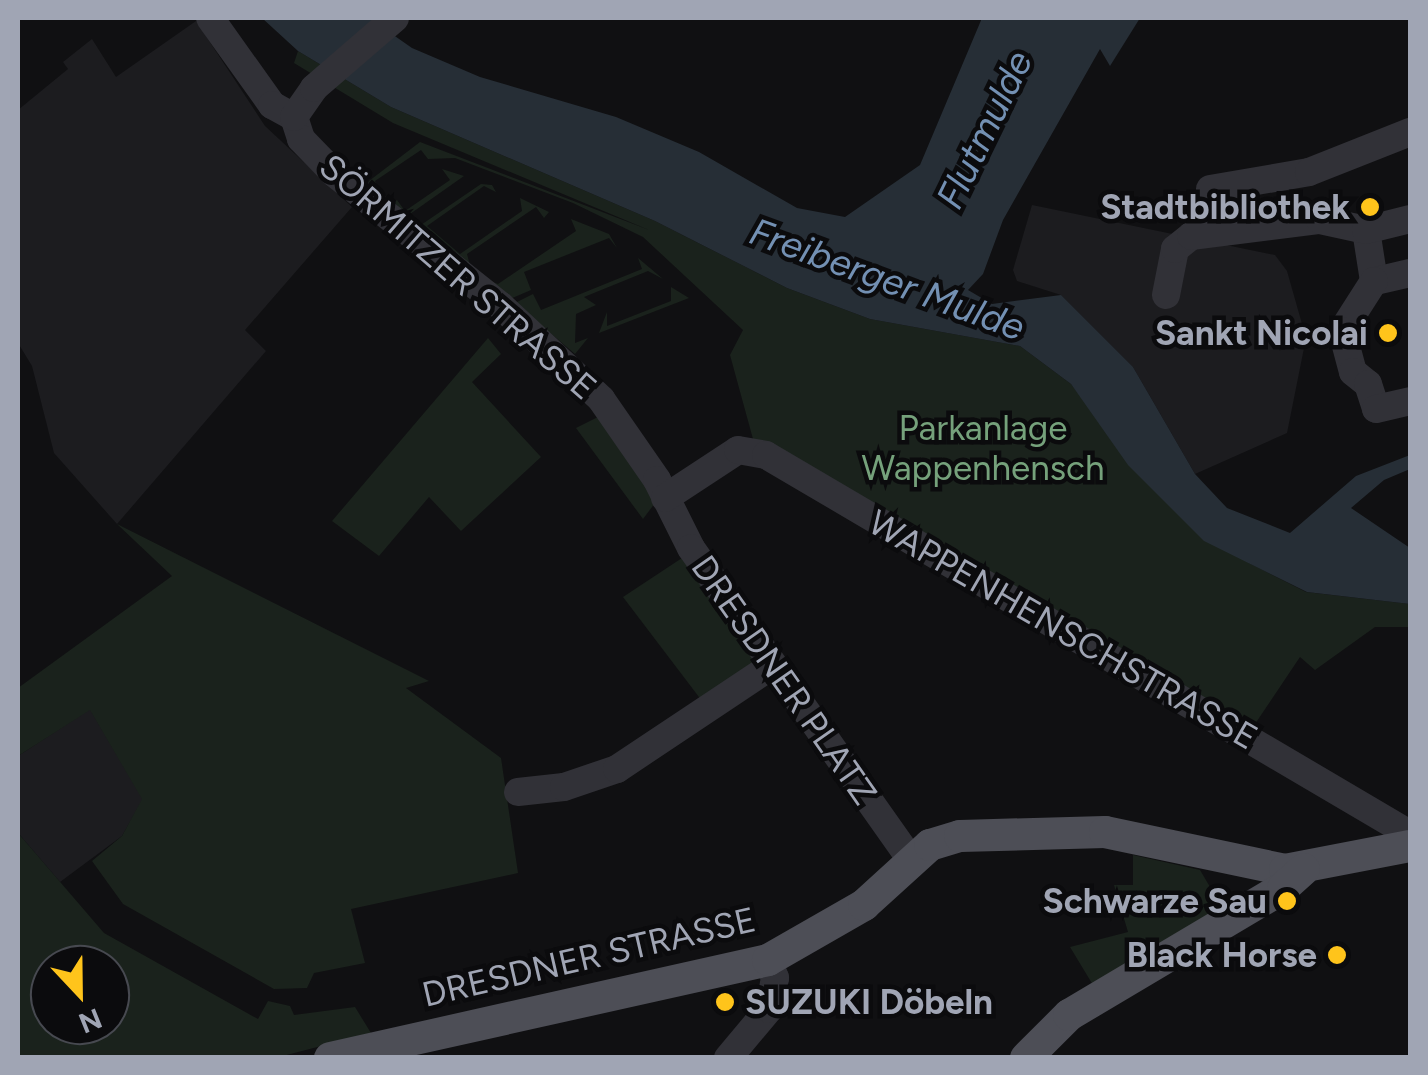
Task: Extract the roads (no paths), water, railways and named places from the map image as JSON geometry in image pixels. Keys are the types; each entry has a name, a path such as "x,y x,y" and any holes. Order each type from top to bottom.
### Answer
{"main road":[{"name":"DRESDNER STRASSE","path":"330,1058 768,960 864,905 910,859 960,836 1073,830 1138,837 1242,865 1304,868"},
{"path":"1026,1058 1069,1015 1222,918 1282,888 1304,868 1348,860 1410,837"},
{"path":"1222,918 1237,900 1242,865"}],"street":[{"name":"SÖRMITZER STRASSE","path":"210,18 272,105 294,116 301,139 334,173 581,378 628,436 665,498"},
{"path":"294,116 314,88 395,18"},
{"path":"1210,189 1309,172 1410,132"},
{"path":"1166,294 1176,249 1192,236 1320,220 1366,230 1410,219"},
{"path":"1366,230 1374,281"},
{"path":"1410,273 1374,281 1348,316 1343,349 1376,409 1410,401"},
{"name":"WAPPENHENSCHSTRASSE","path":"665,498 738,450 766,455 1410,837"},
{"name":"DRESDNER PLATZ","path":"665,498 691,548 910,859"},
{"path":"518,792 564,787 617,769 773,665"},
{"path":"728,1058 769,1009 775,978 768,960"}],"water":[{"path":"262,18 369,18 412,48 480,77 616,117 699,152 797,208 845,217 920,165 982,18 1140,18 1110,66 1100,49 1003,220 983,274 968,290 992,304 1061,295 1133,367 1195,474 1227,508 1290,533 1356,476 1410,455 1410,469 1384,480 1351,508 1410,548 1410,604 1307,592 1204,541 1128,465 1071,384 1020,346 870,319 787,288 655,221 391,107 298,51"}],"place":[{"name":"Stadtbibliothek","path":"1370,207"},
{"name":"Sankt Nicolai","path":"1388,333"},
{"name":"Schwarze Sau","path":"1287,901"},
{"name":"Black Horse","path":"1337,955"},
{"name":"SUZUKI Döbeln","path":"725,1002"}],"water label":[{"name":"Flutmulde","path":"985,130"},
{"name":"Freiberger Mulde","path":"887,280"}],"park label":[{"name":"Parkanlage Wappenhensch","path":"983,448"}]}
